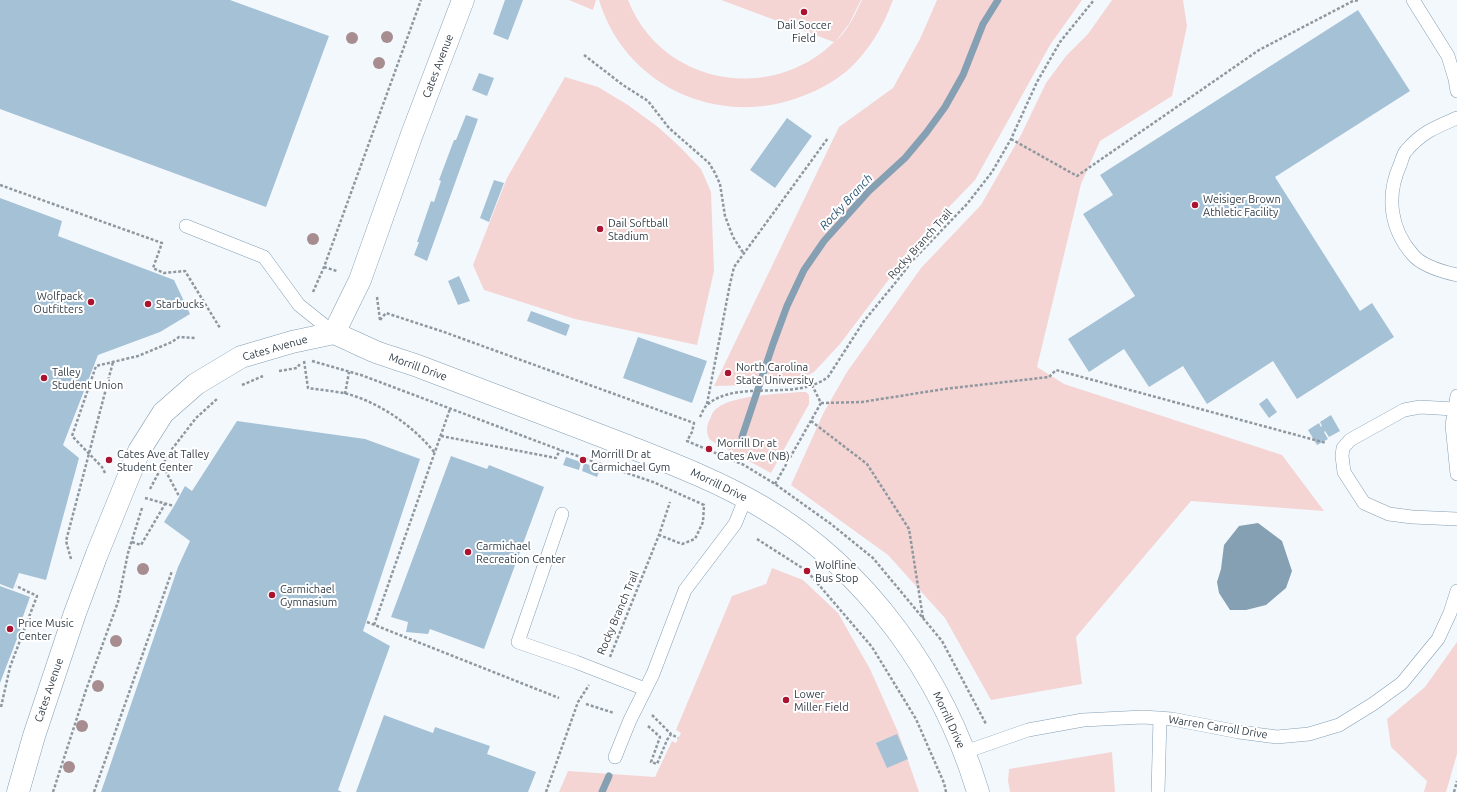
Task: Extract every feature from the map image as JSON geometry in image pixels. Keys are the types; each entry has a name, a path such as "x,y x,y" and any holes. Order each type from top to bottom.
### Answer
{"street":[{"name":"Cates Avenue","path":"18,792 75,613 97,554 139,451 163,413 196,384 240,357 292,342 334,333 360,280 412,134 463,0"},
{"name":"Morrill Drive","path":"334,333 378,352 699,474 746,497 782,520 807,538 830,558 883,612 913,652 950,717 965,752 978,792"}],"lane":[{"path":"1413,0 1448,56 1457,90"},
{"path":"1457,118 1427,131 1406,152 1395,175 1390,201 1396,230 1414,256 1436,270 1457,275"},
{"path":"186,226 264,257 299,305 334,333"},
{"path":"1457,396 1452,425 1457,474"},
{"path":"1454,409 1420,407 1404,410 1350,440 1343,448 1342,456 1344,472 1364,503 1390,514 1412,517 1457,519"},
{"path":"615,757 630,720 653,674 684,590 735,524 746,497"},
{"path":"562,514 518,642 576,662 646,690"},
{"name":"Warren Carroll Drive","path":"965,752 1028,730 1082,720 1144,717 1172,719 1240,732 1277,737 1309,734 1338,725 1373,704 1402,683 1438,639 1450,613 1457,591"},
{"path":"1158,792 1160,718"}],"path":[{"path":"311,296 324,267 421,0"},
{"name":"Rocky Branch Trail","path":"707,404 722,396 733,393 812,385 822,381 828,376 864,321 904,271 934,237 967,204 992,172 1011,139 1037,82 1060,42 1094,0"},
{"path":"1011,139 1077,176 1259,50 1353,1 1359,0"},
{"path":"584,55 623,85 648,101 669,128 709,163 720,184 725,216 733,237 744,254"},
{"path":"700,417 707,404 734,267 828,138"},
{"path":"0,185 162,243 153,268 164,273 185,271 220,328"},
{"path":"324,267 337,271"},
{"path":"377,292 380,320"},
{"path":"102,466 72,436 96,366 144,354 180,337 196,338"},
{"path":"276,372 297,368 304,359"},
{"path":"304,359 350,372 560,450 653,482 704,505 703,522 695,539 682,544 659,535"},
{"path":"304,359 308,388 345,394 364,400 384,410 412,429 435,453"},
{"path":"71,560 66,541 113,362"},
{"path":"821,403 862,402 944,389 1050,377 1056,370 1343,448"},
{"path":"345,394 350,372"},
{"path":"238,387 265,375"},
{"path":"812,385 821,403"},
{"path":"174,506 145,498 169,453 196,418 218,399"},
{"path":"79,402 83,404"},
{"path":"775,484 821,403"},
{"path":"374,625 450,409"},
{"path":"811,421 867,464 909,529 923,618"},
{"path":"441,436 556,458 560,450"},
{"path":"163,465 179,496"},
{"name":"Rocky Branch Trail","path":"546,792 578,702 588,686 601,672 612,653 659,535 670,502"},
{"path":"132,542 141,545 165,504"},
{"path":"53,792 86,690 118,602 128,553 143,506"},
{"path":"757,539 807,571 872,647 916,719 944,783 946,792"},
{"path":"94,792 172,571"},
{"path":"1,707 10,667 37,596 16,586"},
{"path":"367,622 559,698"},
{"path":"586,704 616,714"},
{"path":"648,719 652,714 671,734 678,738"},
{"path":"644,723 660,737 651,762 657,764 666,740 671,734"},
{"path":"1454,792 1457,781"}],"shaded area":[{"path":"569,0 596,0 593,10"},
{"path":"599,0 628,0 644,29 665,51 691,67 720,76 750,78 780,74 808,61 834,42 721,0 861,0 849,24 836,41 848,27 862,0 893,0 885,20 869,47 856,63 837,78 819,89 800,97 769,105 738,107 707,103 678,92 652,77 630,56 612,30"},
{"path":"937,0 1082,0 1050,45 975,180 924,233 840,344 814,372 790,384 714,386 839,127 893,88 920,39"},
{"path":"1112,0 1183,0 1187,26 1172,96 1100,141 1081,184 1037,367 1064,384 1282,455 1324,511 1191,501 1076,637 1082,684 991,700 945,618 888,555 791,485 824,412 847,372 921,268 981,205 1021,135 1046,83 1066,56 1088,34"},
{"name":"Dail Softball Stadium","path":"565,77 598,87 628,105 658,127 701,169 711,192 714,271 697,345 575,319 484,290 473,265 507,178"},
{"path":"806,392 809,395 809,404 771,473 710,440 707,427 713,412 721,406 742,398"},
{"name":"Lower Miller Field","path":"772,568 803,580 838,613 870,669 898,732 919,792 559,792 568,771 655,777 672,741 676,743 681,733 676,730 732,596 766,584"},
{"path":"1457,642 1457,754 1446,792 1424,792 1427,781 1391,747 1387,719 1425,687"},
{"path":"1112,752 1115,792 1010,792 1008,781 1009,769"}],"water":[{"path":"1258,523 1282,541 1292,571 1286,588 1266,605 1246,610 1230,610 1219,593 1217,582 1221,569 1224,545 1239,526"}],"building":[{"path":"0,0 230,0 329,36 266,207 0,109"},
{"path":"505,0 523,0 508,40 493,34"},
{"name":"Weisiger Brown Athletic Facility","path":"1358,10 1410,91 1275,177 1360,311 1372,303 1394,337 1297,399 1273,361 1207,404 1183,366 1149,387 1124,349 1089,372 1068,339 1135,296 1083,214 1113,195 1100,175"},
{"path":"479,73 494,78 487,96 472,90"},
{"path":"466,115 478,119 427,261 414,255 419,242 417,242 431,201 434,202 441,181 439,180 454,140 456,140"},
{"path":"787,118 812,136 775,188 750,170"},
{"path":"494,180 504,183 489,222 480,218"},
{"name":"Talley Student Union","path":"0,198 62,221 58,236 174,280 190,314 160,332 98,355 63,445 79,458 46,580 19,573 13,589 0,584"},
{"path":"459,276 470,301 458,305 448,281"},
{"path":"531,311 570,325 566,336 527,321"},
{"path":"638,337 707,361 692,403 623,378"},
{"path":"1267,398 1277,412 1269,418 1259,404"},
{"path":"1331,415 1340,431 1329,437 1325,431 1324,432 1328,439 1317,445 1308,430 1319,423 1321,427 1320,422"},
{"name":"Carmichael Gymnasium","path":"237,421 365,439 420,459 363,631 390,646 338,790 342,792 101,792 178,567 190,541 164,522 185,486 192,491"},
{"name":"Carmichael Recreation Center","path":"451,456 487,469 489,465 544,487 484,649 430,629 428,634 406,632 408,622 391,617"},
{"path":"566,457 581,462 579,470 563,465"},
{"path":"584,463 600,469 597,477 582,471"},
{"name":"Price Music Center","path":"0,586 30,597 21,622 23,623 0,683"},
{"path":"384,715 433,733 435,727 490,746 487,754 536,772 528,792 356,792"},
{"path":"897,734 908,759 887,768 876,743"}],"waterway":[{"name":"Rocky Branch","path":"742,437 787,306 804,270 824,241 869,191 905,158 945,107 963,75 983,24 998,0"},
{"name":"Rocky Branch","path":"602,792 609,776"}],"place":[{"name":"Dail Soccer Field","path":"804,12"},
{"name":"Weisiger Brown Athletic Facility","path":"1195,205"},
{"name":"Dail Softball Stadium","path":"600,229"},
{"name":"Wolfpack Outfitters","path":"91,302"},
{"name":"Starbucks","path":"148,304"},
{"name":"North Carolina State University","path":"728,373"},
{"name":"Talley Student Union","path":"44,378"},
{"name":"Morrill Dr at Cates Ave (NB)","path":"709,449"},
{"name":"Cates Ave at Talley Student Center","path":"109,460"},
{"name":"Morrill Dr at Carmichael Gym","path":"583,460"},
{"name":"Carmichael Recreation Center","path":"468,552"},
{"name":"Wolfline Bus Stop","path":"807,571"},
{"name":"Carmichael Gymnasium","path":"272,595"},
{"name":"Price Music Center","path":"10,629"},
{"name":"Lower Miller Field","path":"786,700"}]}
